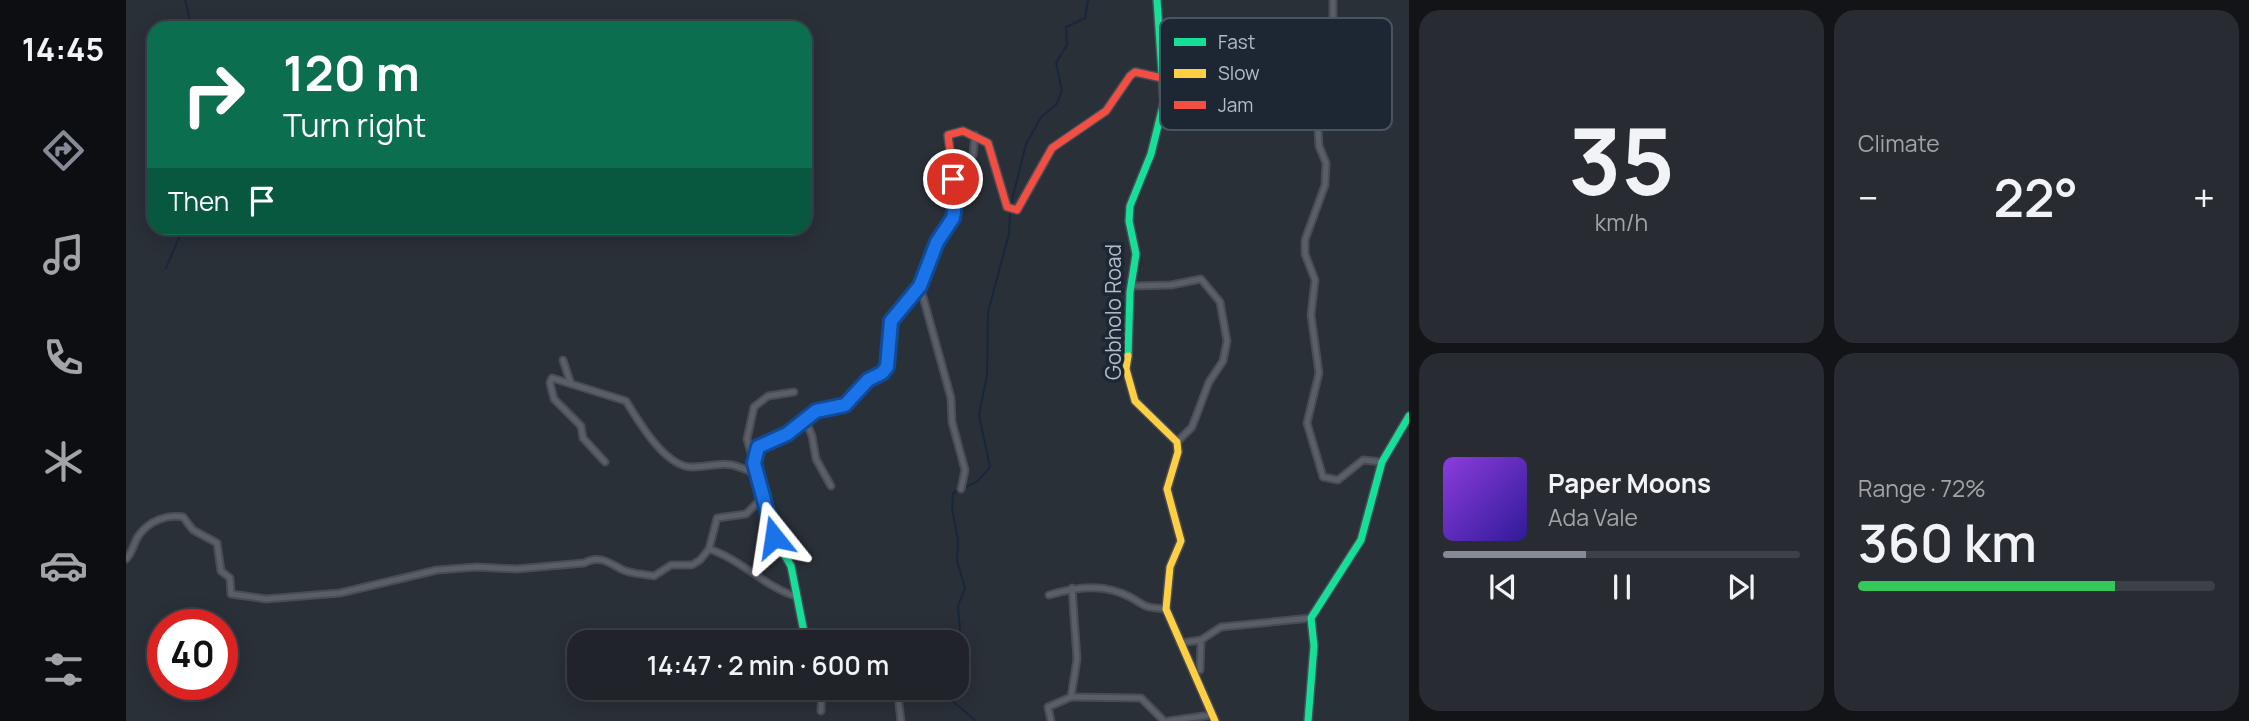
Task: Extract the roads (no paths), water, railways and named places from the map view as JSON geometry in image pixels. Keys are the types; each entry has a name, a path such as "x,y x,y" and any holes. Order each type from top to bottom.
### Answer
{"street":[{"name":"Gobholo Road","path":"1157,0 1160,47"},
{"path":"1333,0 1333,18"},
{"path":"754,463 758,447 787,434 816,411 845,405 868,380 882,373 887,367 891,321 920,286 937,242 953,218 956,198 948,135 963,131 988,143 1009,209 1017,209 1027,198 1033,176 1051,149 1108,110 1126,79 1135,72 1160,78"},
{"name":"Gobholo Road","path":"1160,118 1151,154 1130,206 1129,221 1136,254 1130,286 1130,347 1126,369 1128,385 1146,415 1177,442"},
{"path":"1318,130 1319,146 1326,163 1325,185 1305,240 1305,254 1315,280 1311,315 1320,373 1307,423 1323,477 1338,480 1363,460 1382,462"},
{"path":"973,155 975,135"},
{"path":"1051,721 1048,708 1071,697 1141,698 1166,721 1213,718 1166,609 1170,567 1181,541 1167,489 1178,452 1177,442 1192,427 1209,382 1223,361 1227,341 1220,302 1201,279 1171,285 1130,286"},
{"path":"920,286 951,398 952,422 965,470 961,489"},
{"path":"563,360 570,384"},
{"path":"605,461 583,438 581,426 554,400 550,383 552,378 626,401 649,438 681,466 726,462 757,474"},
{"path":"794,392 768,396 754,407 747,439 774,537 791,566 803,630"},
{"path":"1308,721 1314,646 1311,618 1327,590 1351,560 1361,540 1382,462 1409,416"},
{"path":"805,419 812,436 816,459 831,486"},
{"path":"126,559 140,533 157,520 176,515 183,517 193,530 217,543 220,568 230,578 231,594 265,599 340,593 437,570 477,567 516,569 584,563 591,559 607,560 622,570 654,576 671,565 696,563 709,549 717,518 746,514 762,498"},
{"path":"709,549 795,596"},
{"path":"1049,595 1078,586 1114,592 1132,598 1142,607 1166,609"},
{"path":"1071,697 1077,659 1072,588"},
{"path":"1180,643 1200,640 1221,627 1311,618"},
{"path":"1200,640 1200,670"},
{"path":"821,700 821,711"},
{"path":"898,700 901,721"}],"waterway":[{"path":"185,0 190,21"},
{"path":"1011,204 1026,144 1041,117 1056,105 1062,91 1056,63 1067,45 1066,27 1085,18 1088,0"},
{"path":"960,630 958,606 965,588 957,561 958,540 952,509 953,493 978,481 990,467 979,415 987,375 988,312 1009,234 1010,213"},
{"path":"166,268 180,235"},
{"path":"951,700 976,721"}]}
